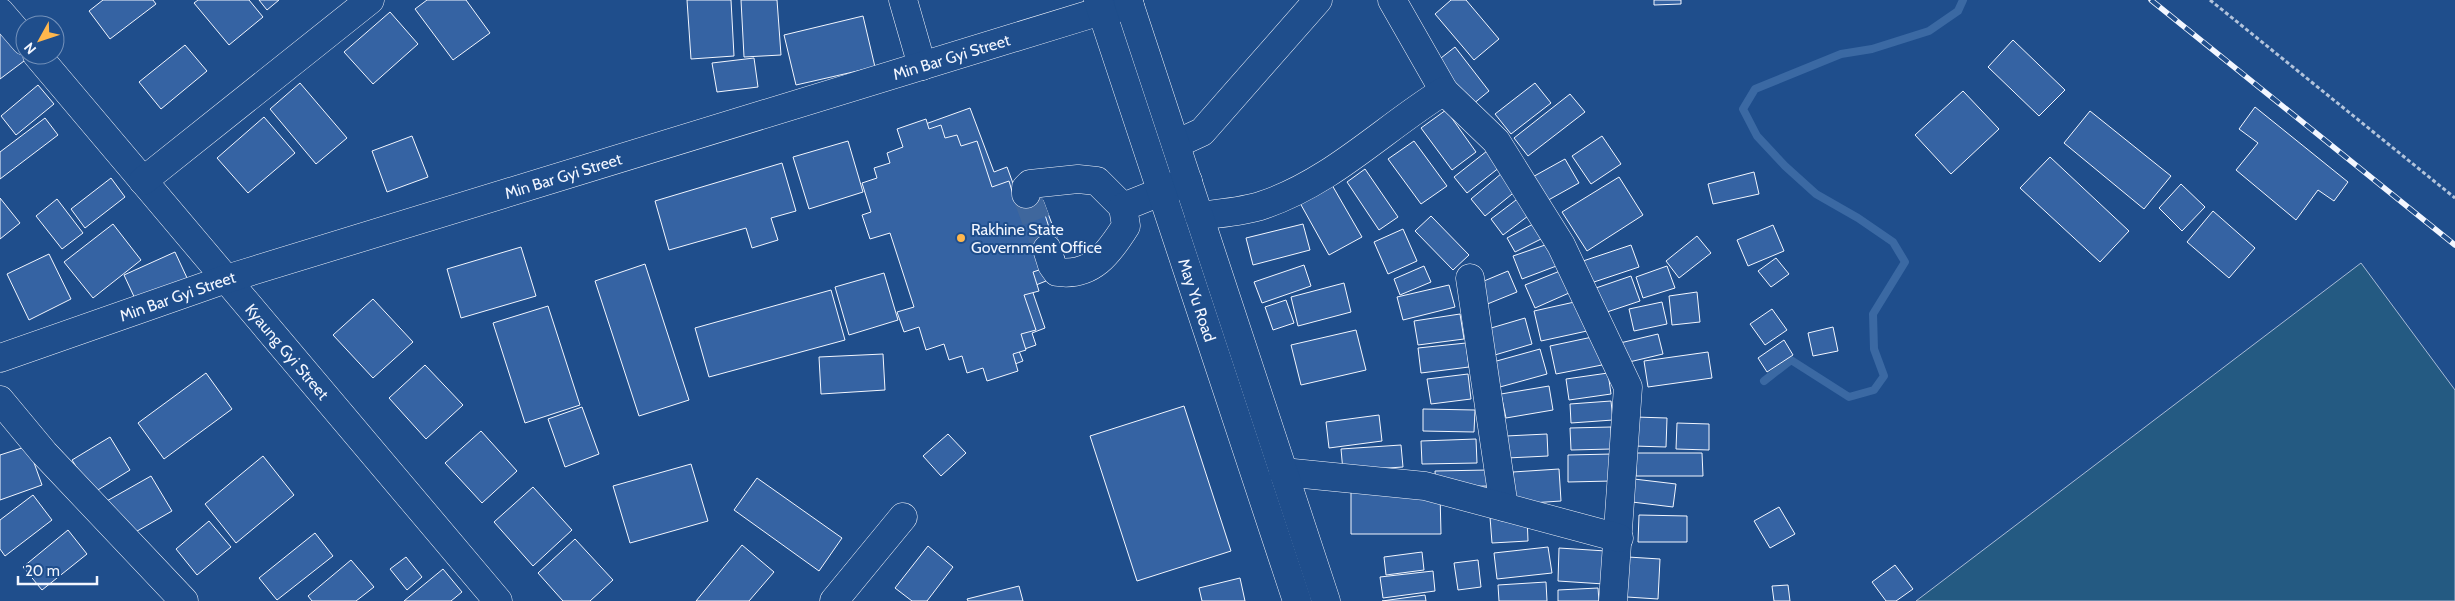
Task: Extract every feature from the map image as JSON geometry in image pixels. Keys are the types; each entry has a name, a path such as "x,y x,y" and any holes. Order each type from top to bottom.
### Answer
{"street":[{"path":"143,181 370,0"},
{"path":"903,0 922,66"},
{"path":"1176,144 1202,132 1318,0"},
{"path":"1392,0 1444,91 1496,141 1560,245 1628,387 1619,538 1613,601"},
{"name":"Min Bar Gyi Street","path":"0,358 226,279 922,66 1100,6 1129,3"},
{"name":"May Yu Road","path":"1129,3 1326,601"},
{"name":"May Yu Road","path":"1100,6 1297,601"},
{"path":"0,12 15,29"},
{"name":"Kyaung Gyi Street","path":"44,65 498,601"},
{"path":"1199,216 1264,205 1307,184 1342,165 1408,113 1444,91"},
{"path":"1026,194 1026,188 1030,184 1078,178 1097,181 1123,207 1126,226 1102,261 1071,274 1058,272 1052,266 1047,249"},
{"path":"1123,207 1188,181"},
{"path":"1470,278 1504,507"},
{"path":"0,400 44,453 184,601"},
{"path":"1284,472 1426,486 1619,538"},
{"path":"834,601 903,517"}],"path":[{"path":"2210,0 2455,198"}],"shaded area":[{"path":"2361,263 2455,390 2455,601 1916,601"}],"building":[{"path":"103,0 153,0 156,4 110,39 89,11"},
{"path":"198,0 249,0 263,17 229,45 194,3"},
{"path":"259,0 279,0 267,10"},
{"path":"427,0 466,0 490,33 453,60 415,9"},
{"path":"687,0 731,0 734,56 691,59"},
{"path":"741,0 777,0 781,55 744,57"},
{"path":"1451,0 1466,0 1499,39 1474,60 1435,14"},
{"path":"1654,0 1681,0 1681,4 1654,5"},
{"path":"390,12 418,44 373,84 344,52"},
{"path":"863,16 875,67 796,85 784,35"},
{"path":"0,24 15,42 15,65 19,65 0,79"},
{"path":"2013,40 2065,90 2039,116 1988,67"},
{"path":"185,45 207,71 161,109 139,82"},
{"path":"1455,47 1489,91 1467,109 1432,65"},
{"path":"754,58 758,87 717,92 712,63"},
{"path":"300,83 347,138 316,164 270,109"},
{"path":"1535,83 1551,103 1511,134 1495,114"},
{"path":"38,85 54,104 16,135 1,116"},
{"path":"1963,91 1999,129 1951,174 1915,135"},
{"path":"1570,94 1585,112 1528,156 1514,138"},
{"path":"2255,107 2348,182 2334,201 2318,190 2296,220 2236,170 2258,143 2239,129"},
{"path":"970,108 994,172 1007,167 1022,208 1043,200 1065,259 1042,267 1046,281 1031,287 1045,328 1032,333 1036,345 1019,351 1023,361 988,374 966,311 985,304 946,196 930,202 906,131"},
{"path":"1446,110 1476,152 1452,170 1421,128"},
{"path":"2090,111 2171,176 2144,209 2064,143"},
{"path":"264,117 295,153 248,193 217,158"},
{"path":"45,118 58,135 0,179 0,152"},
{"path":"926,119 929,129 941,125 945,138 957,135 961,146 977,141 992,187 1009,181 1014,198 1037,190 1055,246 1045,268 1033,272 1039,291 1024,295 1036,330 1021,334 1026,350 1013,354 1018,371 987,381 983,368 967,373 962,356 949,360 944,344 926,350 919,327 904,332 897,312 914,307 890,233 870,239 862,215 871,212 862,183 877,178 874,168 890,163 887,153 903,147 897,129"},
{"path":"412,136 428,177 387,192 372,151"},
{"path":"1602,136 1621,164 1591,184 1572,156"},
{"path":"848,141 863,192 809,209 793,157"},
{"path":"1414,141 1447,186 1421,204 1388,159"},
{"path":"1487,151 1500,167 1467,193 1454,177"},
{"path":"2050,157 2129,231 2100,262 2020,188"},
{"path":"1565,159 1579,183 1543,203 1529,179"},
{"path":"782,163 796,211 771,218 778,240 752,248 746,228 669,250 655,201"},
{"path":"1365,169 1398,217 1379,230 1347,182"},
{"path":"1754,172 1759,194 1713,204 1708,184"},
{"path":"1502,173 1517,190 1485,216 1471,199"},
{"path":"1619,177 1643,215 1587,251 1562,212"},
{"path":"111,178 125,197 85,228 71,209"},
{"path":"2181,184 2205,207 2182,231 2159,208"},
{"path":"1332,185 1362,237 1329,255 1300,203"},
{"path":"1520,197 1532,213 1503,235 1491,219"},
{"path":"0,198 20,223 0,239"},
{"path":"57,199 83,233 62,249 36,216"},
{"path":"2213,211 2255,248 2229,278 2187,242"},
{"path":"1431,216 1469,255 1453,270 1415,231"},
{"path":"1535,223 1543,238 1515,252 1507,238"},
{"path":"113,224 141,260 93,298 64,262"},
{"path":"1303,224 1310,250 1253,265 1246,238"},
{"path":"1773,225 1784,251 1748,266 1737,240"},
{"path":"1403,229 1417,261 1388,274 1374,242"},
{"path":"1697,236 1711,253 1679,278 1666,261"},
{"path":"1551,243 1559,265 1522,279 1513,256"},
{"path":"1631,245 1639,267 1591,283 1583,261"},
{"path":"521,247 536,296 461,318 447,269"},
{"path":"175,252 188,280 137,303 124,275"},
{"path":"49,254 71,299 29,320 7,274"},
{"path":"1776,258 1789,274 1771,287 1758,271"},
{"path":"645,264 689,400 639,416 595,281"},
{"path":"1304,265 1311,286 1262,303 1254,282"},
{"path":"1424,266 1431,282 1400,295 1394,279"},
{"path":"1667,266 1675,288 1643,298 1636,277"},
{"path":"1508,271 1517,292 1480,307 1472,286"},
{"path":"1560,271 1569,293 1535,308 1525,285"},
{"path":"884,273 898,320 849,335 835,287"},
{"path":"1631,276 1640,301 1601,314 1593,289"},
{"path":"1344,283 1351,312 1298,326 1291,297"},
{"path":"1449,285 1455,307 1403,320 1397,297"},
{"path":"831,290 845,340 709,377 695,328"},
{"path":"1697,292 1700,322 1672,325 1669,296"},
{"path":"373,299 413,342 373,378 333,335"},
{"path":"1286,300 1294,323 1273,330 1265,307"},
{"path":"1579,301 1587,331 1541,341 1534,311"},
{"path":"1662,302 1667,324 1634,331 1629,309"},
{"path":"548,306 580,405 525,423 493,323"},
{"path":"1772,309 1787,330 1765,345 1750,324"},
{"path":"1460,314 1464,339 1418,345 1414,321"},
{"path":"1525,318 1532,344 1488,357 1481,331"},
{"path":"1833,327 1838,351 1813,356 1808,333"},
{"path":"1356,330 1366,370 1301,385 1291,345"},
{"path":"1658,334 1663,354 1625,363 1620,343"},
{"path":"1597,336 1602,365 1556,374 1550,346"},
{"path":"1784,340 1793,355 1767,372 1758,358"},
{"path":"1466,343 1469,367 1421,373 1418,348"},
{"path":"1540,349 1547,374 1500,387 1493,362"},
{"path":"1708,352 1712,378 1648,387 1644,361"},
{"path":"883,354 885,390 821,394 819,357"},
{"path":"425,365 463,405 426,439 389,398"},
{"path":"206,373 232,409 164,459 138,423"},
{"path":"1608,373 1611,394 1569,400 1566,379"},
{"path":"1468,374 1471,399 1431,404 1427,379"},
{"path":"1549,386 1553,410 1506,418 1501,394"},
{"path":"1611,401 1613,420 1571,423 1570,404"},
{"path":"1184,406 1231,551 1137,581 1090,436"},
{"path":"582,407 599,454 565,467 548,419"},
{"path":"1423,409 1475,410 1474,432 1423,431"},
{"path":"1379,415 1382,441 1329,448 1326,422"},
{"path":"1635,417 1667,418 1666,447 1634,446"},
{"path":"1677,423 1709,424 1709,450 1676,449"},
{"path":"1611,427 1612,449 1571,450 1570,428"},
{"path":"481,431 517,471 482,503 445,463"},
{"path":"948,434 966,453 941,476 923,456"},
{"path":"1547,434 1548,456 1507,458 1506,436"},
{"path":"110,437 130,470 93,493 72,460"},
{"path":"1476,439 1477,463 1422,464 1421,441"},
{"path":"1401,445 1403,467 1343,471 1341,449"},
{"path":"28,446 42,485 0,500 0,455"},
{"path":"1636,453 1702,453 1703,476 1636,476"},
{"path":"1612,454 1612,481 1568,482 1568,455"},
{"path":"263,456 294,495 236,543 205,504"},
{"path":"691,464 708,521 630,543 613,486"},
{"path":"1559,469 1561,501 1516,504 1513,472"},
{"path":"1488,470 1489,486 1436,487 1435,471"},
{"path":"151,476 172,511 125,538 105,502"},
{"path":"757,478 842,538 819,571 734,510"},
{"path":"1634,479 1676,484 1673,507 1632,502"},
{"path":"533,487 572,530 533,566 494,522"},
{"path":"1351,492 1440,493 1441,534 1351,534"},
{"path":"33,495 52,520 5,556 0,549 0,520"},
{"path":"1779,507 1795,534 1770,548 1754,521"},
{"path":"1527,515 1528,541 1492,543 1490,517"},
{"path":"1639,515 1687,516 1687,542 1638,542"},
{"path":"209,521 231,547 197,575 176,549"},
{"path":"68,530 87,554 42,590 23,567"},
{"path":"315,533 333,556 277,600 259,578"},
{"path":"575,539 613,580 590,601 563,601 538,573"},
{"path":"742,545 774,572 749,601 696,601"},
{"path":"928,546 953,567 927,601 912,601 895,588"},
{"path":"1548,547 1552,573 1497,579 1494,553"},
{"path":"1559,548 1606,551 1604,584 1558,581"},
{"path":"1422,552 1424,570 1386,575 1384,557"},
{"path":"406,557 422,577 407,590 390,569"},
{"path":"1628,557 1660,559 1658,599 1627,597"},
{"path":"351,560 374,587 356,601 312,601 308,596"},
{"path":"1478,560 1481,587 1458,590 1454,563"},
{"path":"1895,565 1913,589 1896,601 1886,601 1872,582"},
{"path":"443,569 462,592 451,601 404,601"},
{"path":"1433,571 1435,591 1383,598 1380,577"},
{"path":"1240,578 1245,601 1202,601 1199,588"},
{"path":"1546,582 1547,601 1499,601 1498,585"},
{"path":"1788,585 1790,601 1774,601 1772,586"},
{"path":"1019,586 1023,601 968,601 967,599"},
{"path":"1598,588 1599,601 1558,601 1558,590"},
{"path":"1425,595 1426,601 1382,601"}],"waterway":[{"path":"1764,381 1791,360 1849,397 1874,390 1884,376 1874,349 1873,314 1905,262 1893,242 1858,218 1816,194 1785,166 1757,136 1743,109 1755,89 1841,54 1872,49 1929,31 1958,11 1963,0"}],"tunnel":[{"path":"1026,194 1047,249"}],"railway":[{"path":"2151,0 2455,245"}],"place":[{"name":"Rakhine State Government Office","path":"961,238"}]}
